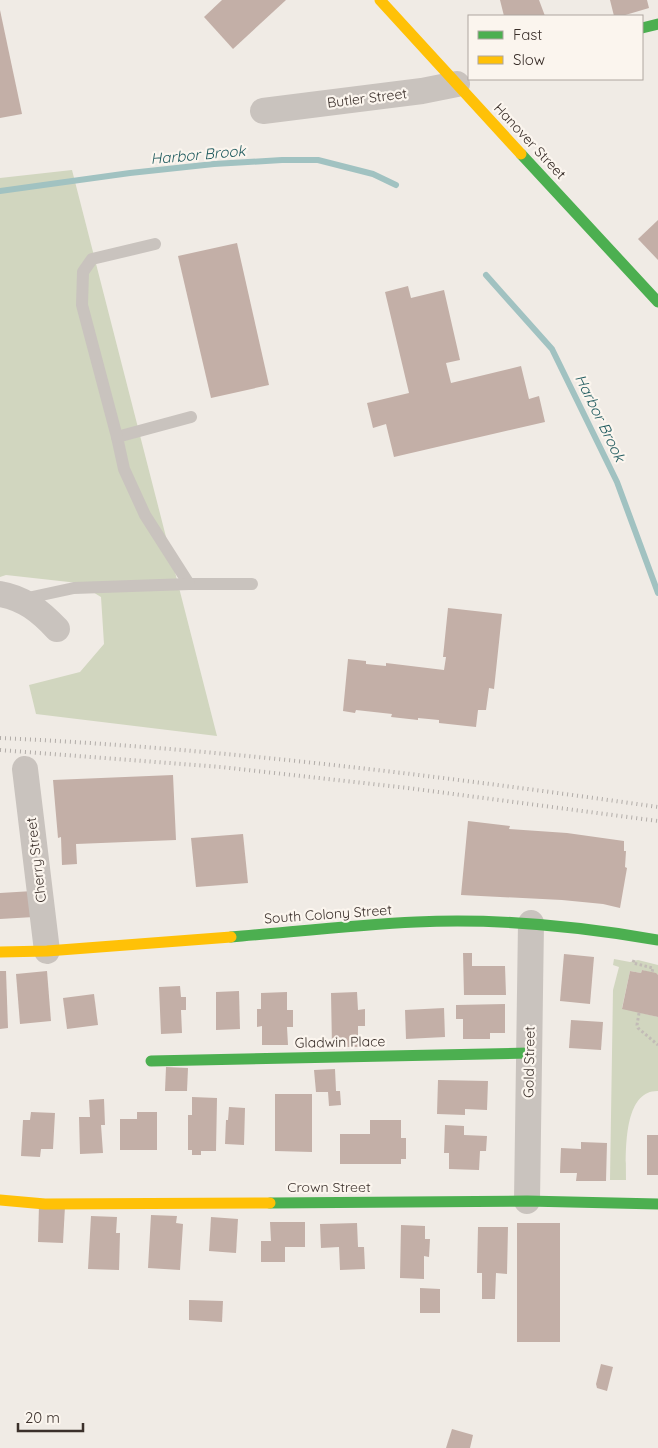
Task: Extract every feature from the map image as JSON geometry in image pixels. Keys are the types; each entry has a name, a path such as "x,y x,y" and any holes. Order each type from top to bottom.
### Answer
{"street":[{"name":"Hanover Street","path":"380,0 463,80 658,302"},
{"path":"643,28 658,24"},
{"name":"Butler Street","path":"263,111 422,91 463,80"},
{"path":"10,597 31,605 57,629"},
{"name":"Cherry Street","path":"25,769 47,951"},
{"name":"South Colony Street","path":"0,952 47,951 416,922 470,921 531,923 658,940"},
{"name":"Gold Street","path":"527,1201 531,923"},
{"name":"Gladwin Place","path":"151,1061 529,1052"},
{"name":"Crown Street","path":"0,1200 45,1204 527,1201 658,1204"}],"lane":[{"path":"155,244 92,259 82,272 82,305 124,469 144,515 189,584"},
{"path":"117,438 191,417"},
{"path":"10,597 74,588 252,584"}],"path":[{"path":"635,954 633,963 653,968 652,972"},
{"path":"638,1013 638,1028 658,1045"}],"green space":[{"path":"72,170 217,736 36,714 29,685 80,672 104,644 101,597 78,583 6,575 0,577 0,178"},
{"path":"614,959 630,962 638,960 658,965 658,975 642,970 641,973 630,971 622,1008 658,1017 658,1091 646,1094 638,1101 632,1112 627,1141 626,1180 610,1180 613,990 619,967 613,965"}],"building":[{"path":"222,0 286,0 233,49 204,17"},
{"path":"500,0 539,0 545,15 504,15"},
{"path":"610,0 647,0 649,8 625,15 614,15"},
{"path":"0,10 22,114 0,118"},
{"path":"658,220 658,260 638,239"},
{"path":"237,243 269,385 211,398 178,256"},
{"path":"408,286 411,298 444,290 460,360 446,363 451,383 521,366 529,399 539,396 545,422 394,457 386,424 373,428 367,403 409,393 385,292"},
{"path":"448,608 502,614 494,689 489,688 486,710 478,710 476,727 439,723 439,720 391,717 392,714 356,710 355,713 343,711 348,659 366,661 366,664 386,666 386,663 444,670 446,657 443,657"},
{"path":"173,775 176,840 76,844 77,864 62,865 61,837 58,838 53,780"},
{"path":"468,821 510,826 509,829 567,833 624,841 624,851 626,851 625,867 627,868 620,908 603,904 562,900 461,895"},
{"path":"243,834 248,883 196,887 191,838"},
{"path":"33,891 34,917 0,919 0,893"},
{"path":"463,953 472,953 472,966 505,966 506,995 464,995"},
{"path":"564,954 594,957 590,1004 560,1001"},
{"path":"642,970 658,975 658,1017 622,1009 630,971 641,973"},
{"path":"0,971 6,971 8,1028 0,1029"},
{"path":"47,971 51,1021 20,1024 16,974"},
{"path":"180,986 181,997 186,997 186,1010 181,1010 182,1033 161,1034 159,987"},
{"path":"239,991 240,1029 216,1030 216,992"},
{"path":"287,992 287,1010 293,1010 293,1027 287,1027 288,1045 262,1045 262,1026 257,1027 257,1009 261,1009 261,993"},
{"path":"357,992 358,1010 365,1009 365,1026 358,1026 358,1047 332,1047 331,993"},
{"path":"94,994 98,1025 67,1029 63,998"},
{"path":"505,1004 505,1033 490,1033 490,1039 463,1039 463,1019 456,1019 456,1005"},
{"path":"444,1008 445,1037 406,1039 405,1010"},
{"path":"571,1020 603,1022 601,1050 569,1048"},
{"path":"166,1067 188,1068 187,1091 165,1091"},
{"path":"335,1069 336,1091 340,1091 341,1105 329,1106 328,1092 316,1092 314,1070"},
{"path":"438,1080 488,1081 487,1110 465,1109 465,1115 437,1114"},
{"path":"275,1094 312,1094 312,1152 275,1151"},
{"path":"192,1097 217,1098 216,1151 201,1151 201,1155 192,1155 192,1150 188,1150 188,1115 192,1115"},
{"path":"104,1099 105,1125 101,1125 103,1153 80,1154 79,1117 90,1117 89,1100"},
{"path":"229,1107 245,1108 244,1145 225,1144 226,1120 228,1120"},
{"path":"31,1112 55,1113 53,1149 41,1149 40,1157 21,1156 23,1120 30,1120"},
{"path":"137,1112 157,1112 157,1150 120,1150 120,1119 137,1119"},
{"path":"370,1120 401,1120 401,1138 406,1138 406,1159 401,1159 401,1164 340,1164 340,1134 370,1134"},
{"path":"445,1125 464,1126 464,1135 487,1136 486,1151 480,1151 479,1170 449,1169 449,1153 444,1153"},
{"path":"647,1135 658,1135 658,1175 647,1175"},
{"path":"581,1142 607,1143 606,1181 576,1181 577,1173 560,1173 561,1148 581,1149"},
{"path":"39,1205 65,1206 63,1243 38,1242"},
{"path":"151,1215 177,1216 176,1223 183,1224 180,1270 148,1268"},
{"path":"91,1216 117,1217 116,1233 120,1233 119,1270 88,1269"},
{"path":"211,1217 238,1219 236,1253 209,1251"},
{"path":"270,1222 305,1222 305,1247 285,1247 285,1262 261,1262 261,1241 271,1241"},
{"path":"357,1223 358,1247 364,1247 365,1269 340,1270 339,1247 321,1248 320,1224"},
{"path":"517,1223 560,1223 560,1342 517,1342"},
{"path":"401,1225 425,1226 425,1239 430,1239 429,1257 424,1256 424,1279 400,1278"},
{"path":"478,1227 508,1227 507,1274 496,1273 495,1299 482,1299 482,1273 477,1273"},
{"path":"420,1288 440,1289 440,1313 420,1313"},
{"path":"189,1300 223,1301 222,1322 189,1320"},
{"path":"601,1364 613,1367 607,1391 597,1388 596,1384"},
{"path":"452,1429 473,1435 470,1448 446,1448"}],"waterway":[{"name":"Harbor Brook","path":"0,191 130,173 214,164 282,160 318,160 373,174 396,185"},
{"name":"Harbor Brook","path":"486,275 552,349 617,482 658,593"}],"railway":[{"path":"0,738 247,756 412,774 658,807"},
{"path":"0,750 221,767 408,788 658,821"}],"traffic: fast":[{"path":"643,28 658,24"},
{"path":"521,154 658,302"},
{"path":"231,937 393,923 477,921 568,927 658,940"},
{"path":"151,1061 529,1053"},
{"path":"270,1203 527,1201 658,1204"}],"traffic: slow":[{"path":"380,0 521,154"},
{"path":"0,952 47,951 231,937"},
{"path":"0,1200 45,1204 270,1203"}]}
